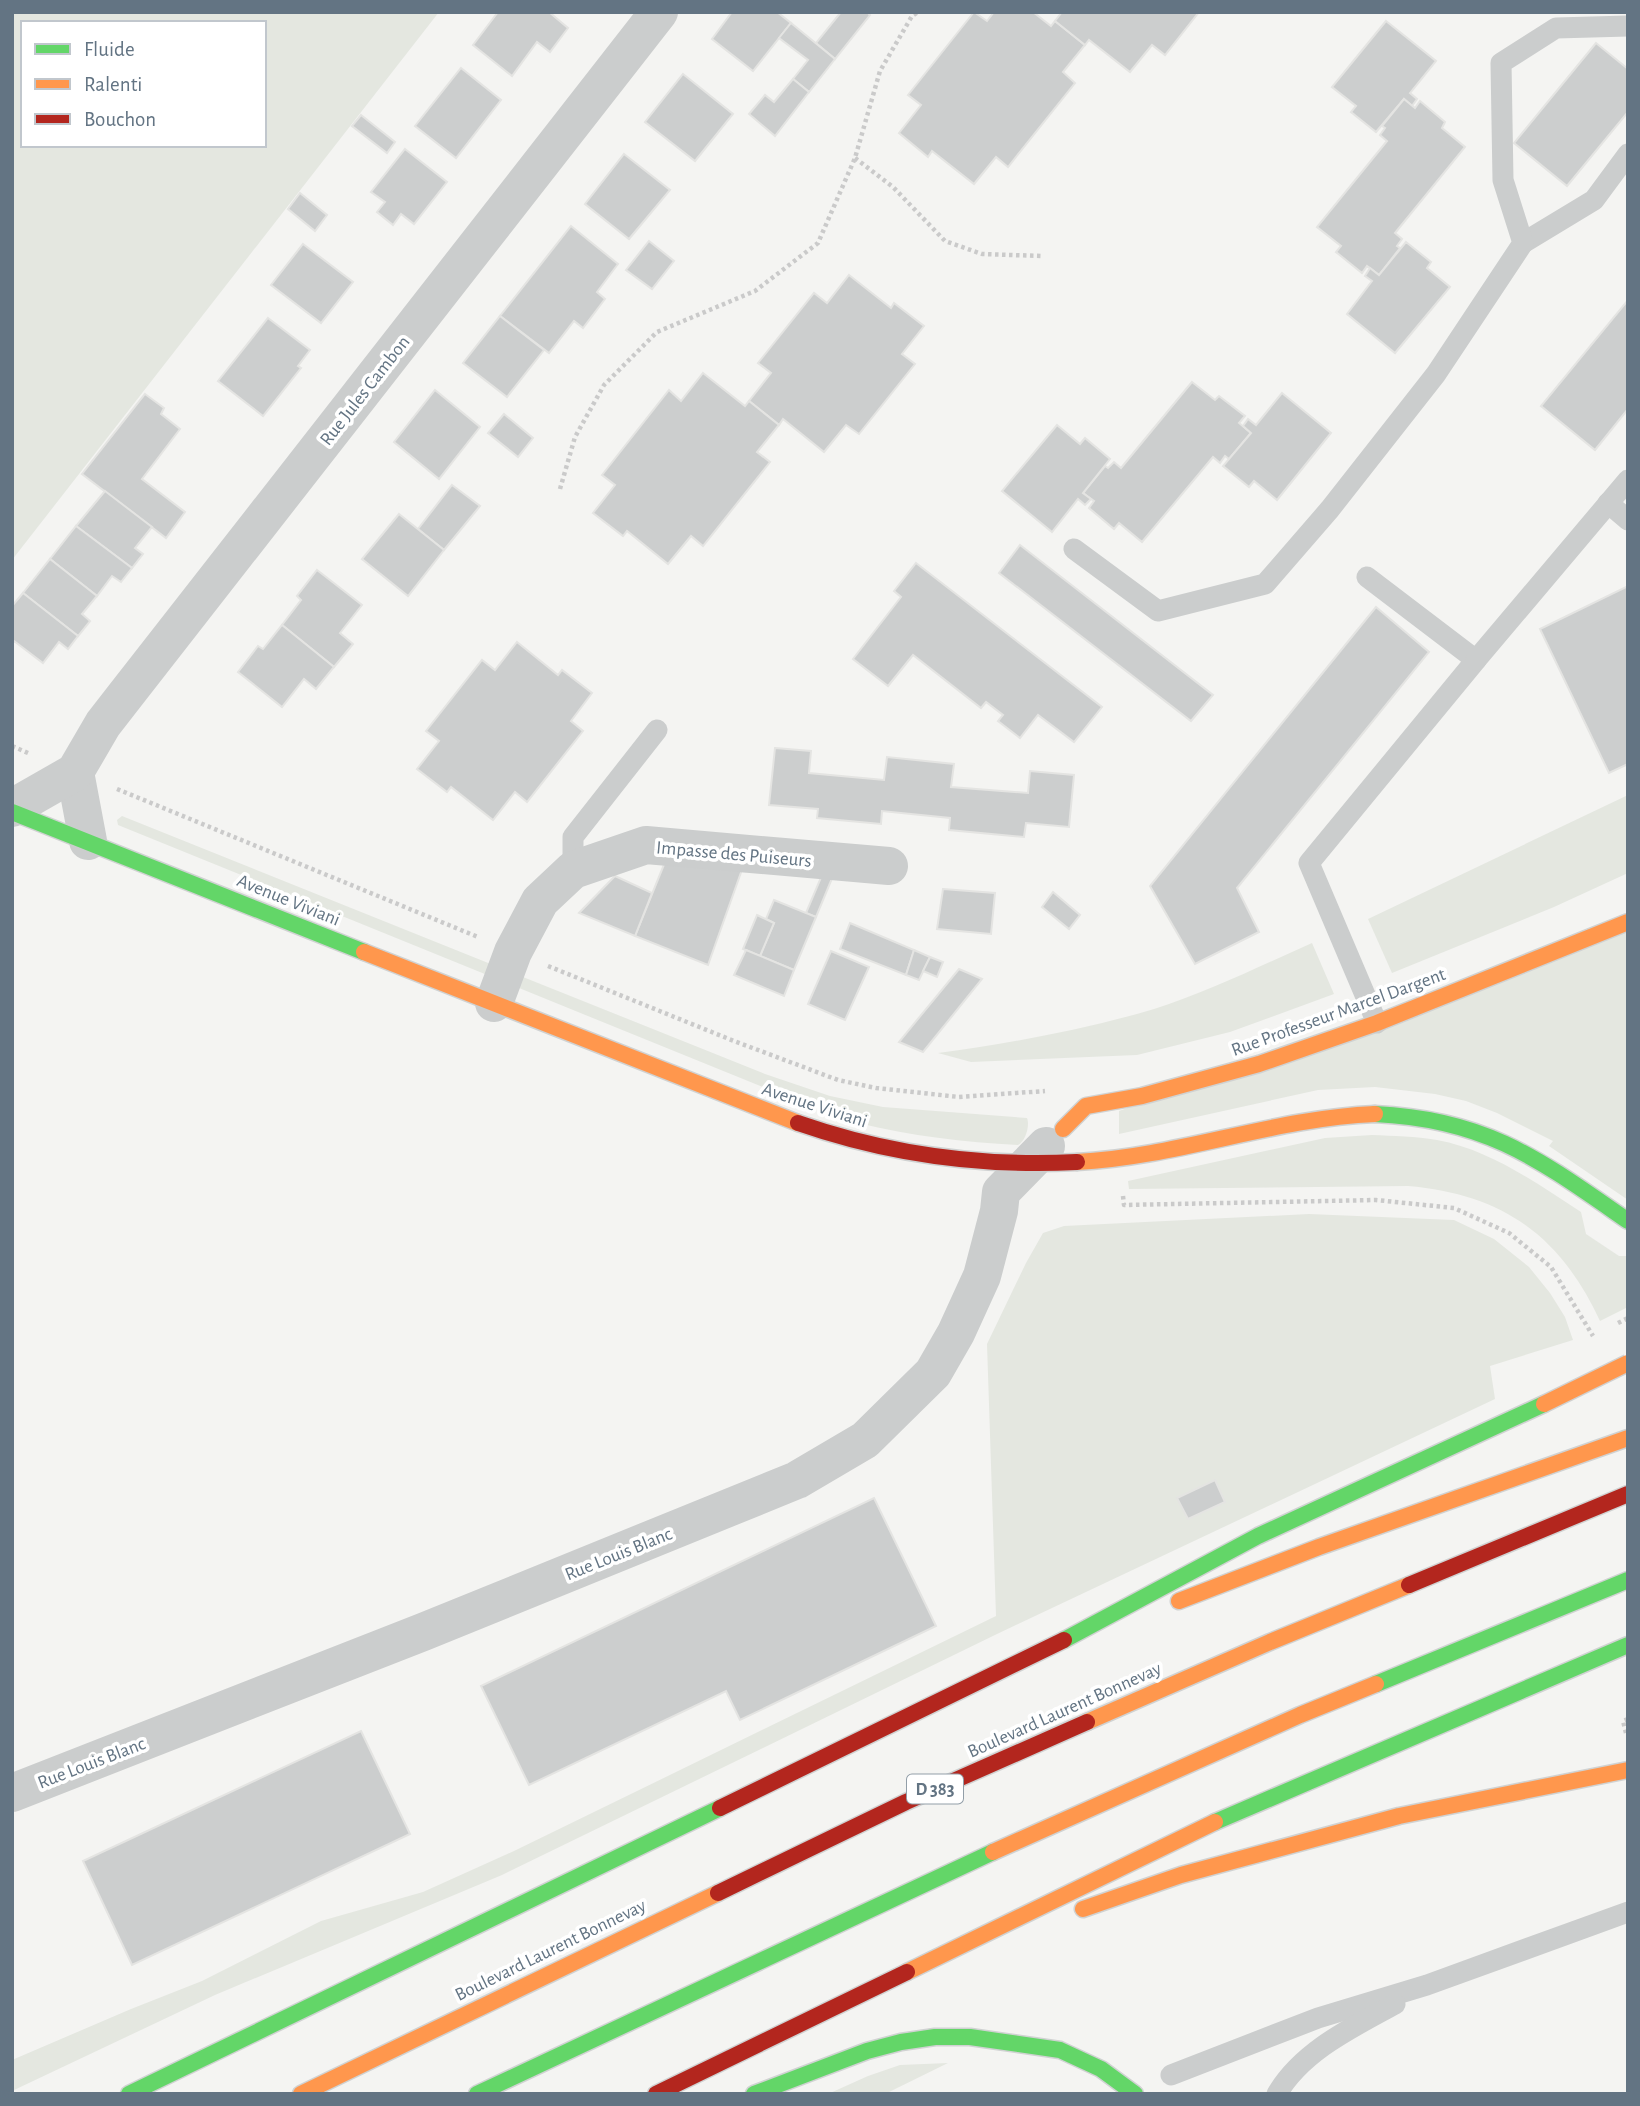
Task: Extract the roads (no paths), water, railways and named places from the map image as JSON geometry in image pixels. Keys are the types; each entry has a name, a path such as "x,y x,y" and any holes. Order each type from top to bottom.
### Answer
{"main road":[{"name":"Avenue Viviani","path":"12,810 793,1122 864,1143 950,1160 1029,1164 1116,1160 1343,1114 1408,1115 1472,1129 1503,1142 1559,1173 1628,1221"},
{"name":"Rue Professeur Marcel Dargent","path":"1063,1129 1086,1106 1142,1096 1259,1064 1377,1023 1628,922"},
{"path":"129,2094 1027,1660 1258,1536 1544,1405 1628,1363"},
{"path":"1027,1660 1319,1547 1628,1438"},
{"name":"Boulevard Laurent Bonnevay","path":"300,2094 906,1802 1270,1642 1628,1494"},
{"path":"477,2094 931,1878 1300,1716 1628,1580"},
{"path":"656,2094 1209,1825 1628,1645"},
{"path":"929,1963 1181,1875 1399,1816 1628,1772"},
{"path":"754,2094 867,2052 901,2042 935,2037 970,2037 1060,2050 1101,2069 1135,2094"}],"street":[{"name":"Rue Jules Cambon","path":"12,810 75,772 103,724 659,12"},
{"path":"75,772 88,841"},
{"name":"Impasse des Puiseurs","path":"494,1003 513,952 540,901 573,870 646,845 889,866"},
{"name":"Rue Louis Blanc","path":"12,1793 797,1480 865,1440 933,1373 956,1333 982,1276 999,1211 1001,1192 1063,1129"}],"lane":[{"path":"1523,243 1503,180 1501,63 1556,28 1628,26"},
{"path":"1074,549 1158,611 1265,584 1330,509 1436,374 1523,243 1594,200 1628,154"},
{"path":"1377,1023 1309,863 1628,480"},
{"path":"1608,503 1628,520"},
{"path":"1367,577 1476,660"},
{"path":"573,870 573,837 657,730"},
{"path":"1171,2075 1318,2018 1427,1986 1628,1912"},
{"path":"1277,2094 1284,2081 1311,2055 1347,2030 1427,1986"}]}
